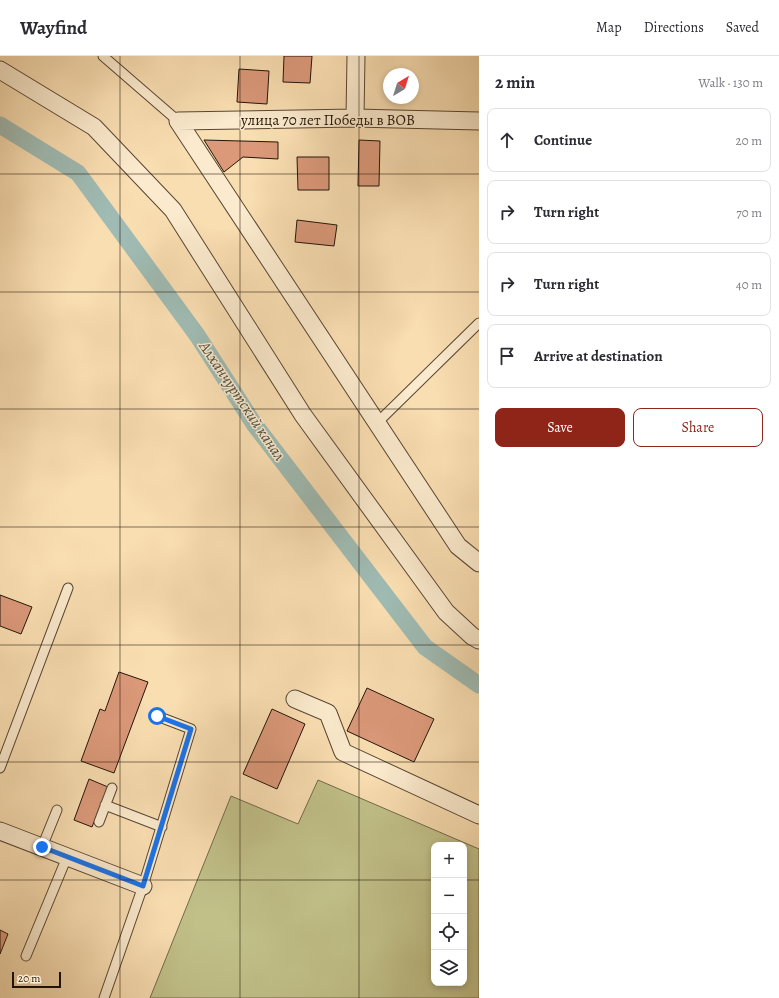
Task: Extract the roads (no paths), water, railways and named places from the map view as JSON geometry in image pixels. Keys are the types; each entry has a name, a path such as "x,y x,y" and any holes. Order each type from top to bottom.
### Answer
{"street":[{"path":"355,118 356,56"},
{"path":"0,70 94,128 173,210 303,415 446,612 472,636 479,640"},
{"name":"улица 70 лет Победы в ВОВ","path":"178,121 355,118 479,120"},
{"path":"178,121 458,546 479,563"},
{"path":"295,699 328,713 343,752 479,815"},
{"path":"0,831 143,886"}],"lane":[{"path":"103,56 178,121"},
{"path":"377,423 479,323"},
{"path":"0,768 68,588"},
{"path":"104,998 143,886 191,729 157,716"},
{"path":"99,822 112,788"},
{"path":"105,805 162,827"},
{"path":"42,847 57,810"},
{"path":"26,956 67,857"}],"waterway":[{"name":"Алханчуртский канал","path":"0,125 78,173 197,335 254,424 425,647 479,685"}]}
